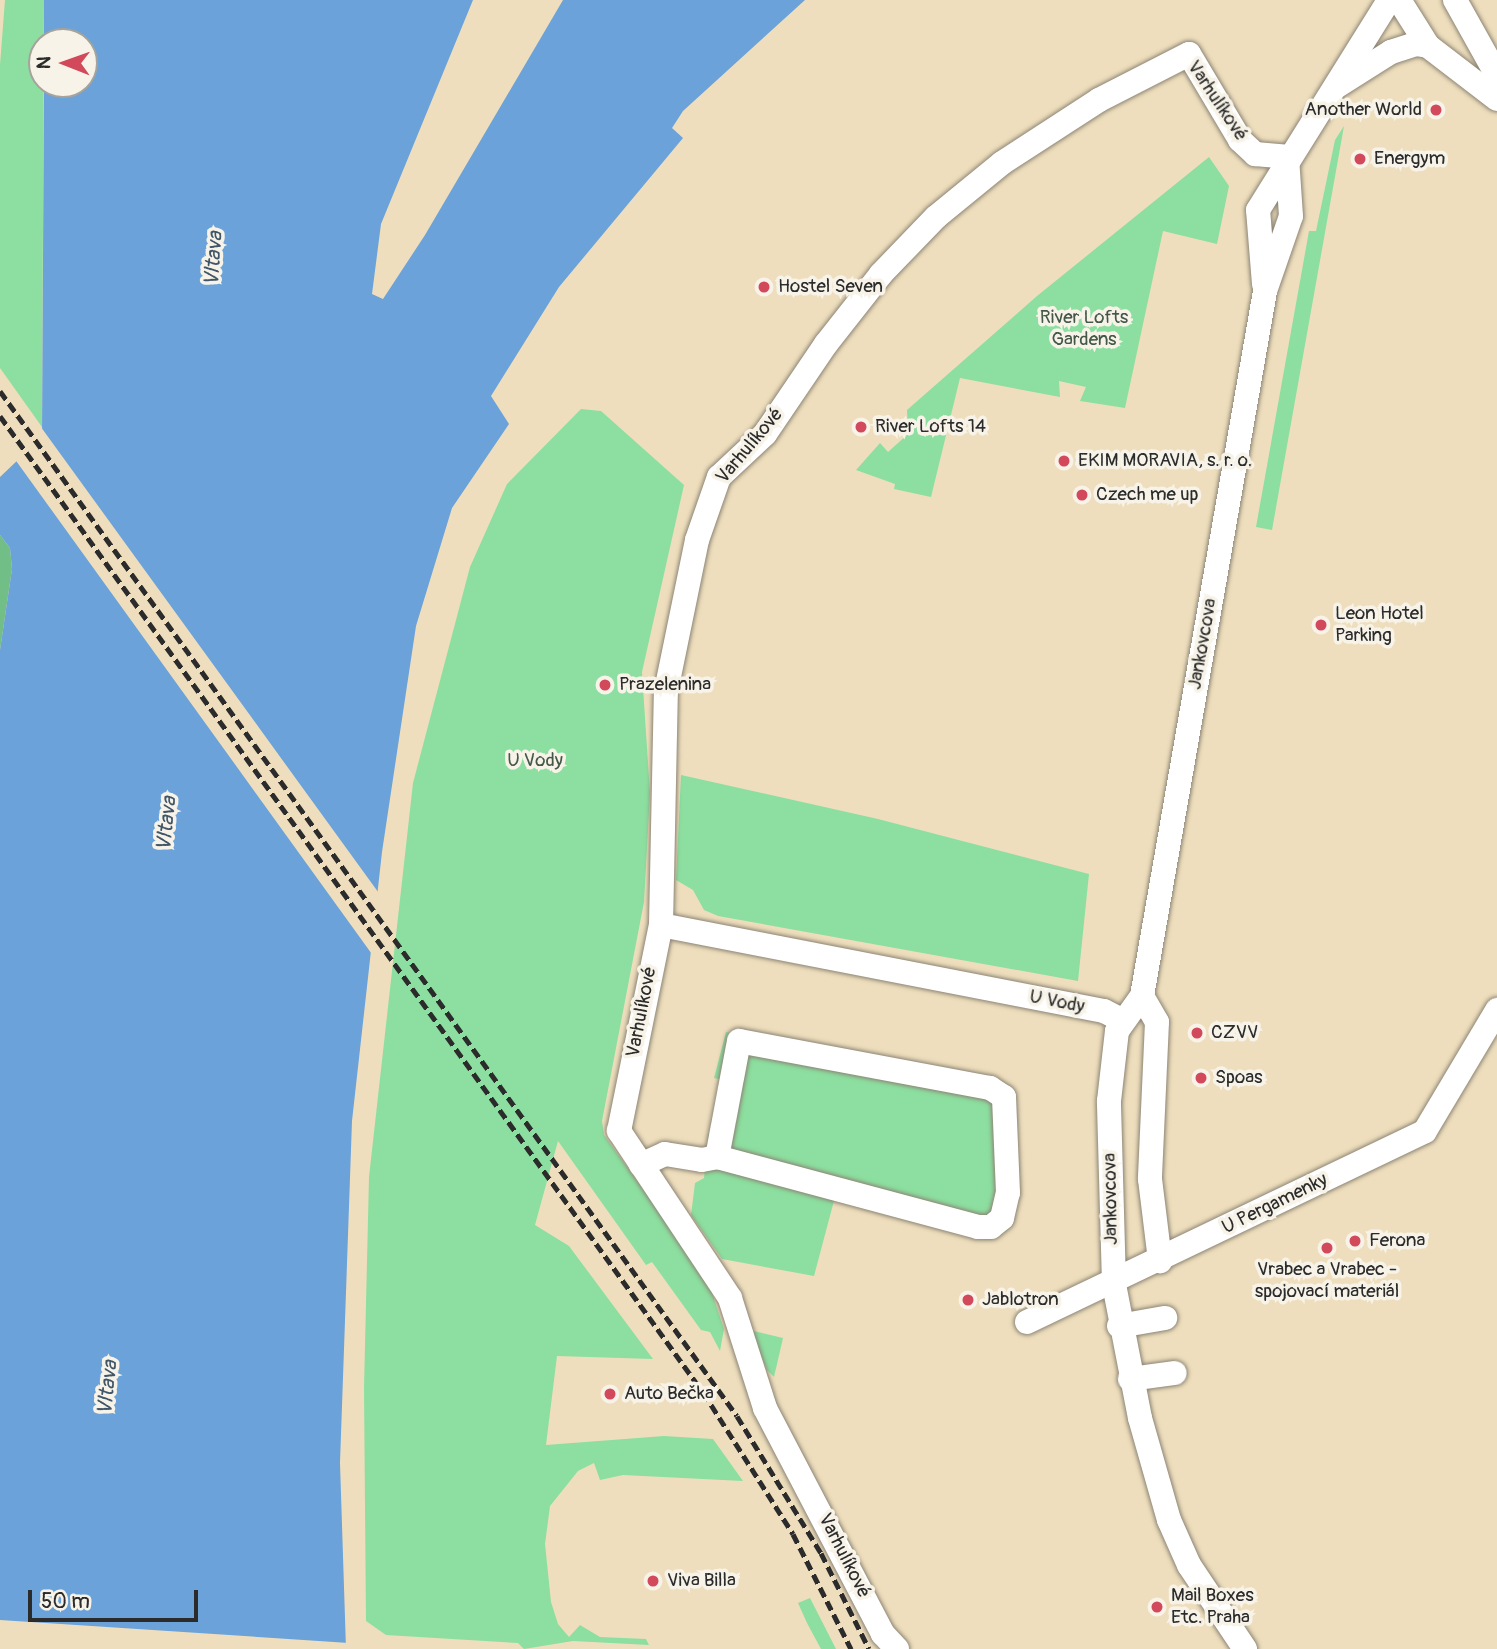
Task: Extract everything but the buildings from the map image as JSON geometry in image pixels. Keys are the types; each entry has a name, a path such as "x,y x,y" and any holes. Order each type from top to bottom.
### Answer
{"street":[{"name":"Jankovcova","path":"1265,291 1258,210 1287,157 1389,0"},
{"path":"1399,0 1428,46 1497,100"},
{"path":"1455,0 1497,75"},
{"name":"Jankovcova","path":"1330,90 1391,52 1416,44 1428,46"},
{"name":"Varhulíkové","path":"897,1649 883,1634 765,1408 730,1298 619,1130 660,925 666,691 697,540 719,477 765,434 834,334 881,274 936,217 1002,163 1099,100 1189,54 1240,140 1255,154 1287,157"},
{"name":"Jankovcova","path":"1245,1649 1219,1616 1169,1520 1130,1379 1114,1284 1109,1101 1122,1020 1142,996 1265,291 1292,216 1287,157"},
{"name":"U Vody","path":"660,925 1104,1011 1122,1020"},
{"name":"Jankovcova","path":"1142,996 1157,1022 1150,1180 1160,1261"},
{"name":"U Pergamenky","path":"1027,1322 1114,1284 1424,1131 1488,1042 1497,1010"},
{"path":"641,1166 660,1154 702,1160 717,1157 978,1227 991,1227 1002,1218 1008,1193 1004,1097 990,1088 739,1041 717,1157"},
{"path":"1119,1326 1165,1318"},
{"path":"1130,1379 1175,1373"}],"green space":[{"path":"5,0 44,0 44,28 28,28 28,98 44,98 42,427 0,368 0,65"},
{"path":"1344,126 1272,530 1256,527 1309,231 1316,231 1335,140"},
{"name":"River Lofts Gardens","path":"1209,157 1229,186 1217,244 1163,231 1125,408 1080,401 1086,387 1059,381 1060,397 960,378 931,497 894,489 895,484 856,470 880,443 888,452 908,434 907,410 1037,296"},
{"path":"581,409 601,411 684,485 642,672 650,793 644,902 602,1121 604,1135 707,1278 724,1329 720,1351 710,1332 701,1330 652,1262 646,1265 558,1141 535,1225 569,1246 653,1359 557,1356 546,1445 664,1436 713,1439 743,1481 623,1475 600,1480 594,1463 578,1471 550,1506 545,1544 551,1602 558,1624 569,1637 580,1625 600,1637 646,1639 649,1645 573,1641 524,1649 518,1643 386,1635 366,1621 364,1388 369,1177 413,783 470,567 507,484"},
{"path":"0,535 10,548 12,569 0,650"},
{"path":"681,775 878,819 1089,874 1078,981 718,916 704,910 693,890 676,880"},
{"path":"726,1032 1011,1087 1010,1223 835,1197 814,1276 722,1259 691,1215 695,1183 704,1178 708,1134 732,1138 742,1084 714,1078"},
{"path":"750,1330 783,1338 774,1377 767,1370"},
{"path":"810,1598 836,1649 821,1649 807,1623 798,1603"}],"water":[{"name":"Vltava","path":"44,0 473,0 381,224 372,294 383,299 425,235 563,0 805,0 683,111 672,128 683,138 559,287 491,396 509,424 452,508 416,626 382,852 352,1121 340,1463 346,1649 0,1649 0,650 12,569 10,548 0,535 0,477 42,437 44,98 98,98 98,28 44,28"}],"pier":[{"path":"38,423 381,896 374,957 14,458 33,444"},
{"path":"0,1620 349,1643 349,1649 0,1649"}],"railway":[{"path":"0,391 737,1416 821,1553 869,1649"},
{"path":"0,416 703,1392 793,1534 851,1649"}],"place":[{"name":"Another World","path":"1436,110"},
{"name":"Energym","path":"1360,159"},
{"name":"Hostel Seven","path":"764,287"},
{"name":"River Lofts 14","path":"861,427"},
{"name":"EKIM MORAVIA, s. r. o.","path":"1064,461"},
{"name":"Czech me up","path":"1082,495"},
{"name":"Leon Hotel Parking","path":"1321,625"},
{"name":"Prazelenina","path":"605,685"},
{"name":"CZVV","path":"1197,1033"},
{"name":"Spoas","path":"1201,1078"},
{"name":"Ferona","path":"1355,1241"},
{"name":"Vrabec a Vrabec - spojovací materiál","path":"1327,1248"},
{"name":"Jablotron","path":"968,1300"},
{"name":"Auto Bečka","path":"610,1394"},
{"name":"Viva Billa","path":"653,1581"},
{"name":"Mail Boxes Etc. Praha","path":"1157,1607"}]}
